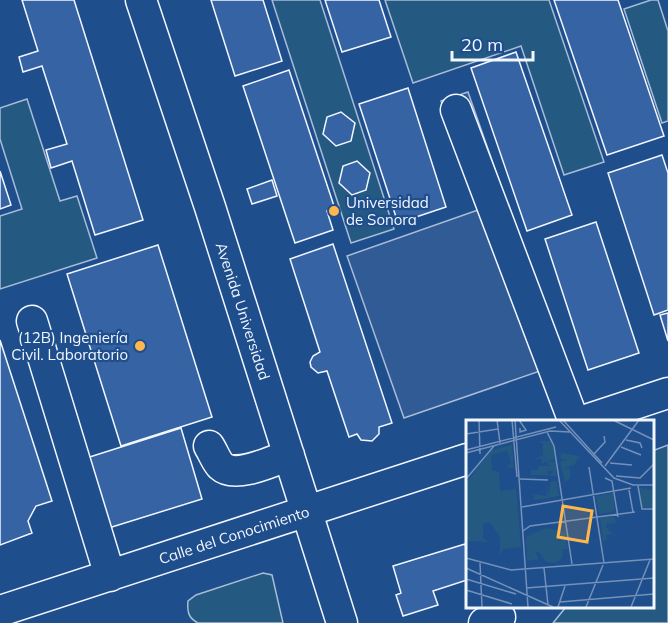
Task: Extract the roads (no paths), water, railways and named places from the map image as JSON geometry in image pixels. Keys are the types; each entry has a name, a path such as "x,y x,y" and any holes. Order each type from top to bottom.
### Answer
{"lane":[{"name":"Avenida Universidad","path":"141,0 210,207 342,623"},
{"path":"456,110 573,420"},
{"path":"32,321 110,576"},
{"path":"586,420 668,393"},
{"path":"209,446 222,466 231,471 242,471 289,456"},
{"name":"Calle del Conocimiento","path":"0,611 466,459"}],"place":[{"name":"Universidad de Sonora","path":"334,211"},
{"name":"(12B) Ingeniería Civil. Laboratorio","path":"140,346"}]}
